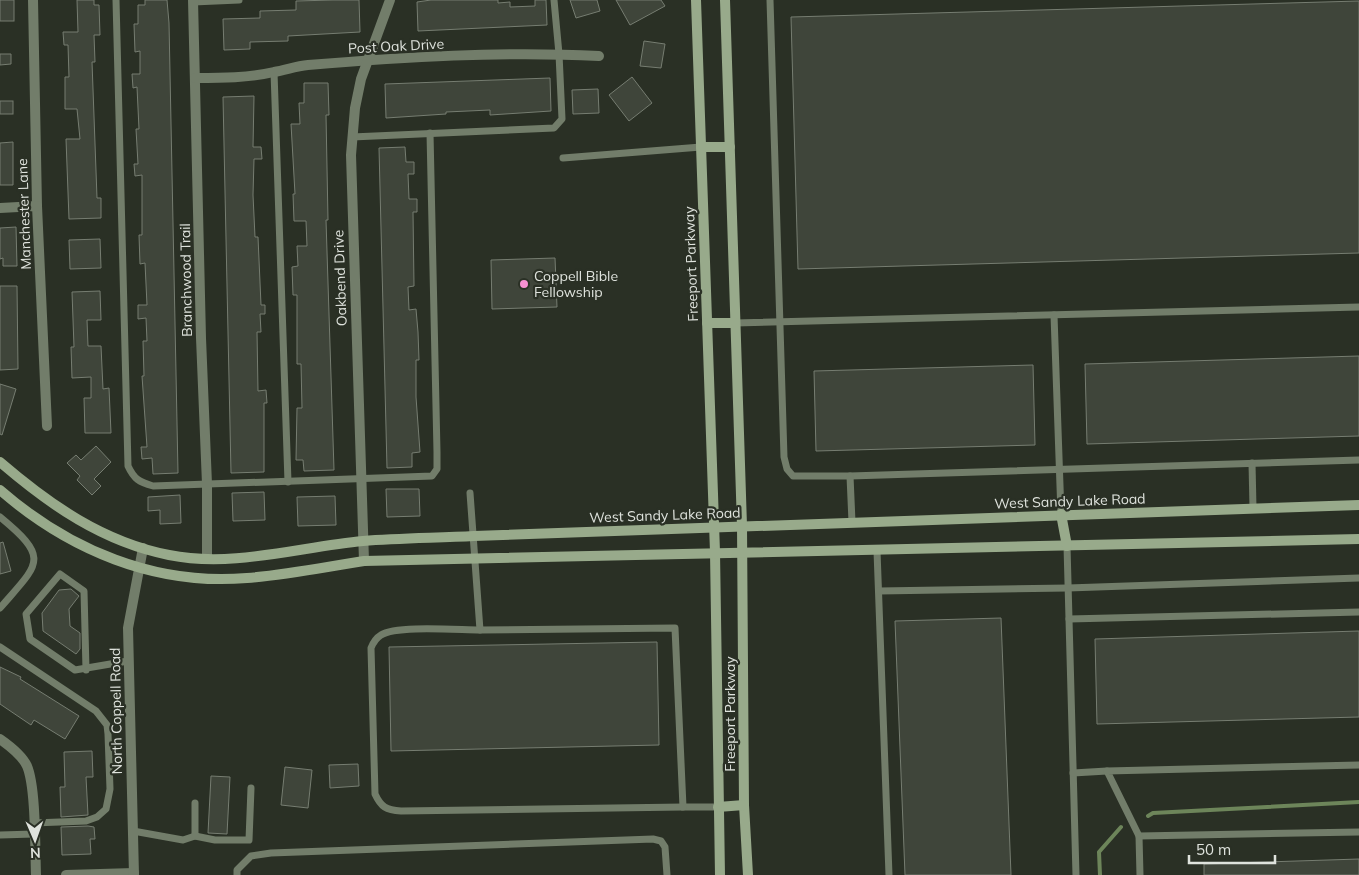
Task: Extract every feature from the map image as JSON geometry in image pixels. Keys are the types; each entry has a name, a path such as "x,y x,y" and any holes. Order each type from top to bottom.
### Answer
{"main road":[{"name":"Freeport Parkway","path":"696,0 715,552 720,875"},
{"path":"725,0 742,526"},
{"path":"701,148 730,147"},
{"path":"707,323 735,323"},
{"name":"West Sandy Lake Road","path":"0,462 28,486 89,527 113,538 172,556 207,559 363,542 473,536 1359,505"},
{"path":"0,490 46,526 86,548 138,569 182,577 247,578 364,562 475,558 715,552 877,551 1359,539"},
{"path":"1060,514 1067,546"},
{"name":"Freeport Parkway","path":"742,526 744,806 748,875"},
{"path":"718,807 744,806"}],"street":[{"name":"Manchester Lane","path":"33,0 37,206 47,426"},
{"name":"Oakbend Drive","path":"364,562 350,176 355,108 361,79 390,0"},
{"name":"Branchwood Trail","path":"193,1 201,338 207,484 207,559"},
{"name":"Post Oak Drive","path":"195,78 224,78 274,72 294,66 368,60 560,54 599,56"},
{"path":"0,208 37,206"},
{"name":"North Coppell Road","path":"134,874 128,628 143,548"},
{"path":"0,739 14,749 27,765 32,781 36,875"},
{"path":"66,875 134,874"}],"lane":[{"path":"116,0 128,466 132,476 140,482 153,486 424,478 432,476 437,469 430,133"},
{"path":"193,1 239,0"},
{"path":"352,136 554,128 562,119 560,54 554,0"},
{"path":"770,0 784,457 787,469 793,476 850,476 1359,460"},
{"path":"274,72 288,482"},
{"path":"563,158 701,148"},
{"path":"735,323 1359,307"},
{"path":"1054,315 1060,514"},
{"path":"1252,463 1253,508"},
{"path":"850,476 852,522"},
{"path":"470,493 480,630"},
{"path":"0,517 33,549 35,558 26,578 0,608"},
{"path":"1067,546 1076,875"},
{"path":"877,551 889,875"},
{"path":"86,670 84,592 60,574 26,614 30,639 75,670 86,670 128,661"},
{"path":"878,591 1068,588 1359,578"},
{"path":"1069,619 1359,612"},
{"path":"683,807 675,628 398,630 381,635 374,642 371,648 375,794 380,805 388,810 718,807"},
{"path":"0,647 96,711 107,725 110,789 106,809 97,817 86,821 33,828 0,835"},
{"path":"1073,773 1359,765"},
{"path":"1107,771 1139,836 1140,875"},
{"path":"133,831 183,840 195,836 216,840 249,840 252,788"},
{"path":"195,803 195,836"},
{"path":"1139,836 1359,832"},
{"path":"237,875 237,870 251,856 272,853 653,839 661,841 665,847 667,875"}],"building":[{"path":"0,0 14,0 14,21 0,21"},
{"path":"77,0 94,0 94,5 99,5 100,35 94,35 95,62 92,62 97,198 101,198 101,218 69,219 66,139 80,139 77,109 65,109 65,77 69,77 68,45 64,45 63,32 78,32"},
{"path":"145,0 167,0 169,23 178,473 153,474 152,458 142,459 141,447 147,447 142,376 144,376 143,341 147,341 146,318 138,319 138,305 147,305 145,263 140,264 139,235 142,235 142,175 135,176 134,164 138,164 136,129 139,129 137,87 133,88 132,74 140,74 140,51 135,52 134,24 138,24 138,5 145,5"},
{"path":"359,0 360,32 288,36 288,41 250,42 250,49 224,50 223,19 260,18 260,11 296,10 296,1"},
{"path":"431,0 498,0 498,3 510,2 510,7 535,6 535,0 546,0 547,25 418,31 417,2"},
{"path":"570,0 597,0 600,11 576,18"},
{"path":"616,0 661,0 665,6 630,25"},
{"path":"1359,1 1359,253 798,269 791,17"},
{"path":"644,41 665,44 661,68 640,66"},
{"path":"0,54 11,54 11,64 0,65"},
{"path":"632,77 652,103 629,121 609,95"},
{"path":"550,78 551,111 490,115 490,110 386,118 385,84"},
{"path":"304,83 328,83 329,115 326,115 328,220 326,220 334,470 304,471 303,460 296,460 297,408 302,408 301,364 297,364 297,295 293,295 292,267 298,266 297,246 307,246 306,221 294,221 293,194 295,194 291,124 300,124 299,103 304,103"},
{"path":"598,89 599,113 573,114 572,90"},
{"path":"254,96 253,147 261,147 262,159 254,159 253,195 255,237 258,237 261,305 265,305 265,314 260,314 261,332 257,332 258,391 266,390 267,403 264,403 264,472 231,473 223,97"},
{"path":"0,101 13,101 13,114 0,114"},
{"path":"13,142 13,185 0,185 0,143"},
{"path":"405,147 406,162 414,162 414,174 408,174 409,199 417,199 417,212 413,212 414,286 408,287 409,310 416,309 418,332 419,360 416,360 416,397 420,452 412,453 412,467 387,468 379,148"},
{"path":"16,227 17,266 3,266 3,258 0,259 0,228"},
{"path":"100,239 101,268 70,269 69,240"},
{"name":"Coppell Bible Fellowship","path":"555,258 557,307 492,309 491,260"},
{"path":"0,286 17,286 18,369 0,370"},
{"path":"100,291 101,320 87,320 88,346 101,346 103,389 109,388 111,433 85,433 84,398 91,398 91,377 72,378 71,347 74,347 72,292"},
{"path":"1359,356 1359,436 1087,444 1085,364"},
{"path":"1033,365 1035,445 816,451 814,371"},
{"path":"0,384 16,389 2,435 0,434"},
{"path":"96,446 111,462 94,479 101,486 92,495 77,480 80,476 67,463 76,455 81,460"},
{"path":"386,489 419,489 420,516 387,517"},
{"path":"264,492 265,520 233,521 232,493"},
{"path":"180,495 181,523 160,524 160,510 148,511 148,497"},
{"path":"335,496 336,525 298,526 297,497"},
{"path":"3,542 11,571 0,574 0,543"},
{"path":"71,589 79,596 69,609 70,626 80,633 80,649 76,654 43,631 42,613 59,590"},
{"path":"1001,618 1011,875 905,875 895,621"},
{"path":"1359,631 1359,717 1097,724 1095,639"},
{"path":"657,642 659,745 391,751 389,647"},
{"path":"0,667 21,677 20,679 79,716 65,739 34,720 31,725 0,704"},
{"path":"92,751 93,777 86,777 88,815 61,817 60,787 65,787 64,752"},
{"path":"358,764 359,786 330,788 329,765"},
{"path":"285,767 312,770 308,808 281,805"},
{"path":"211,776 230,777 227,834 208,833"},
{"path":"61,827 94,827 95,839 90,839 91,854 62,855"},
{"path":"1359,859 1359,875 1204,875 1204,864"}],"waterway":[{"path":"1148,816 1153,813 1359,802"},
{"path":"1100,875 1099,852 1121,827"}],"place":[{"name":"Coppell Bible Fellowship","path":"524,284"}]}
